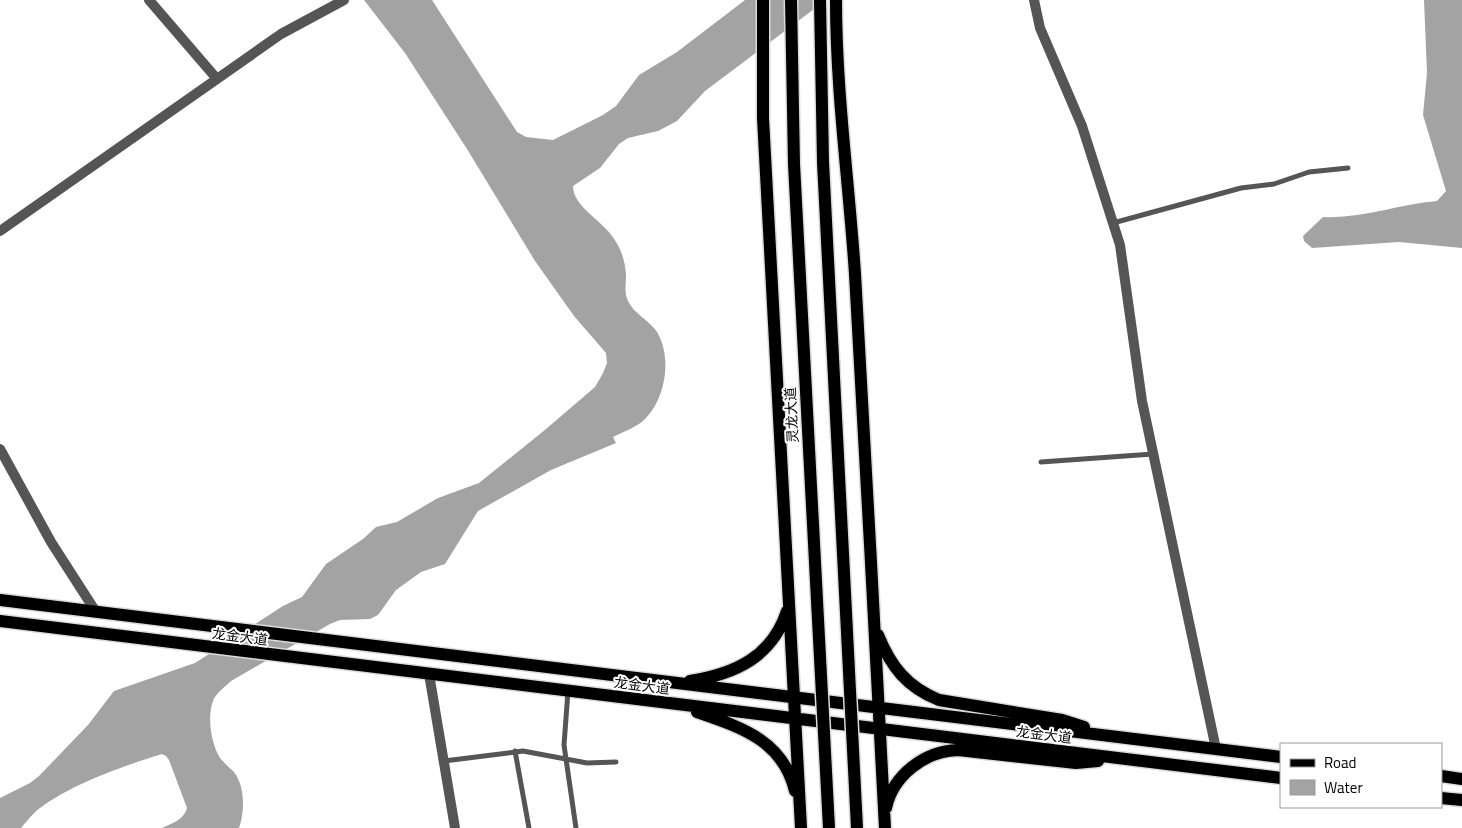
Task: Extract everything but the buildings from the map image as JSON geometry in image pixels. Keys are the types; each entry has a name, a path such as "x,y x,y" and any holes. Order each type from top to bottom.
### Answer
{"main road":[{"path":"763,0 763,104 801,822"},
{"name":"灵龙大道","path":"791,0 794,164 829,828"},
{"path":"820,0 823,162 857,828"},
{"path":"836,0 836,65 854,262 884,827"},
{"name":"龙金大道","path":"0,600 1280,757"},
{"path":"678,683 718,675 748,664 757,657 779,632 789,602"},
{"name":"龙金大道","path":"0,621 1280,778"},
{"path":"874,627 896,671 914,688 926,695 939,700 1062,720 1115,736"},
{"path":"676,704 746,729 766,743 788,772 793,783 801,822"},
{"path":"884,827 889,800 902,776 921,761 940,752 958,750 1076,764 1121,758"},
{"path":"1442,776 1462,779"},
{"path":"1442,798 1462,800"}],"street":[{"path":"149,0 218,79"},
{"path":"0,231 281,34 344,0"},
{"path":"1034,0 1040,28 1082,126 1120,245 1142,401 1216,749"},
{"path":"0,449 51,542 96,612"},
{"path":"429,674 455,828"}],"lane":[{"path":"1113,223 1241,188 1274,184 1309,172 1348,168"},
{"path":"1041,462 1154,454"},
{"path":"568,691 564,745 576,828"},
{"path":"515,752 529,828"},
{"path":"444,761 515,752 533,752 587,763 616,762"}],"water":[{"path":"364,0 432,0 517,132 526,137 553,140 603,115 616,106 639,75 677,52 745,0 826,0 705,91 677,121 658,131 628,138 619,144 600,168 573,186 574,193 582,206 607,230 618,245 625,264 628,301 634,310 654,328 662,342 665,377 653,409 643,421 613,437 616,443 551,470 478,511 445,564 421,572 396,590 378,615 370,619 340,620 330,624 231,681 218,693 211,707 211,730 214,745 220,758 238,778 242,791 243,807 239,828 162,828 174,823 183,815 187,808 169,760 162,754 115,770 67,791 37,810 21,828 0,828 0,798 30,783 39,776 88,725 114,691 195,663 283,606 302,597 326,564 363,539 376,527 397,522 438,498 479,483 595,387 603,373 607,363 606,353 574,316 535,261 467,149 405,53"},
{"path":"1424,0 1462,0 1462,248 1399,242 1312,248 1304,241 1303,236 1323,217 1352,216 1437,201 1446,191 1423,115 1427,73"}]}
